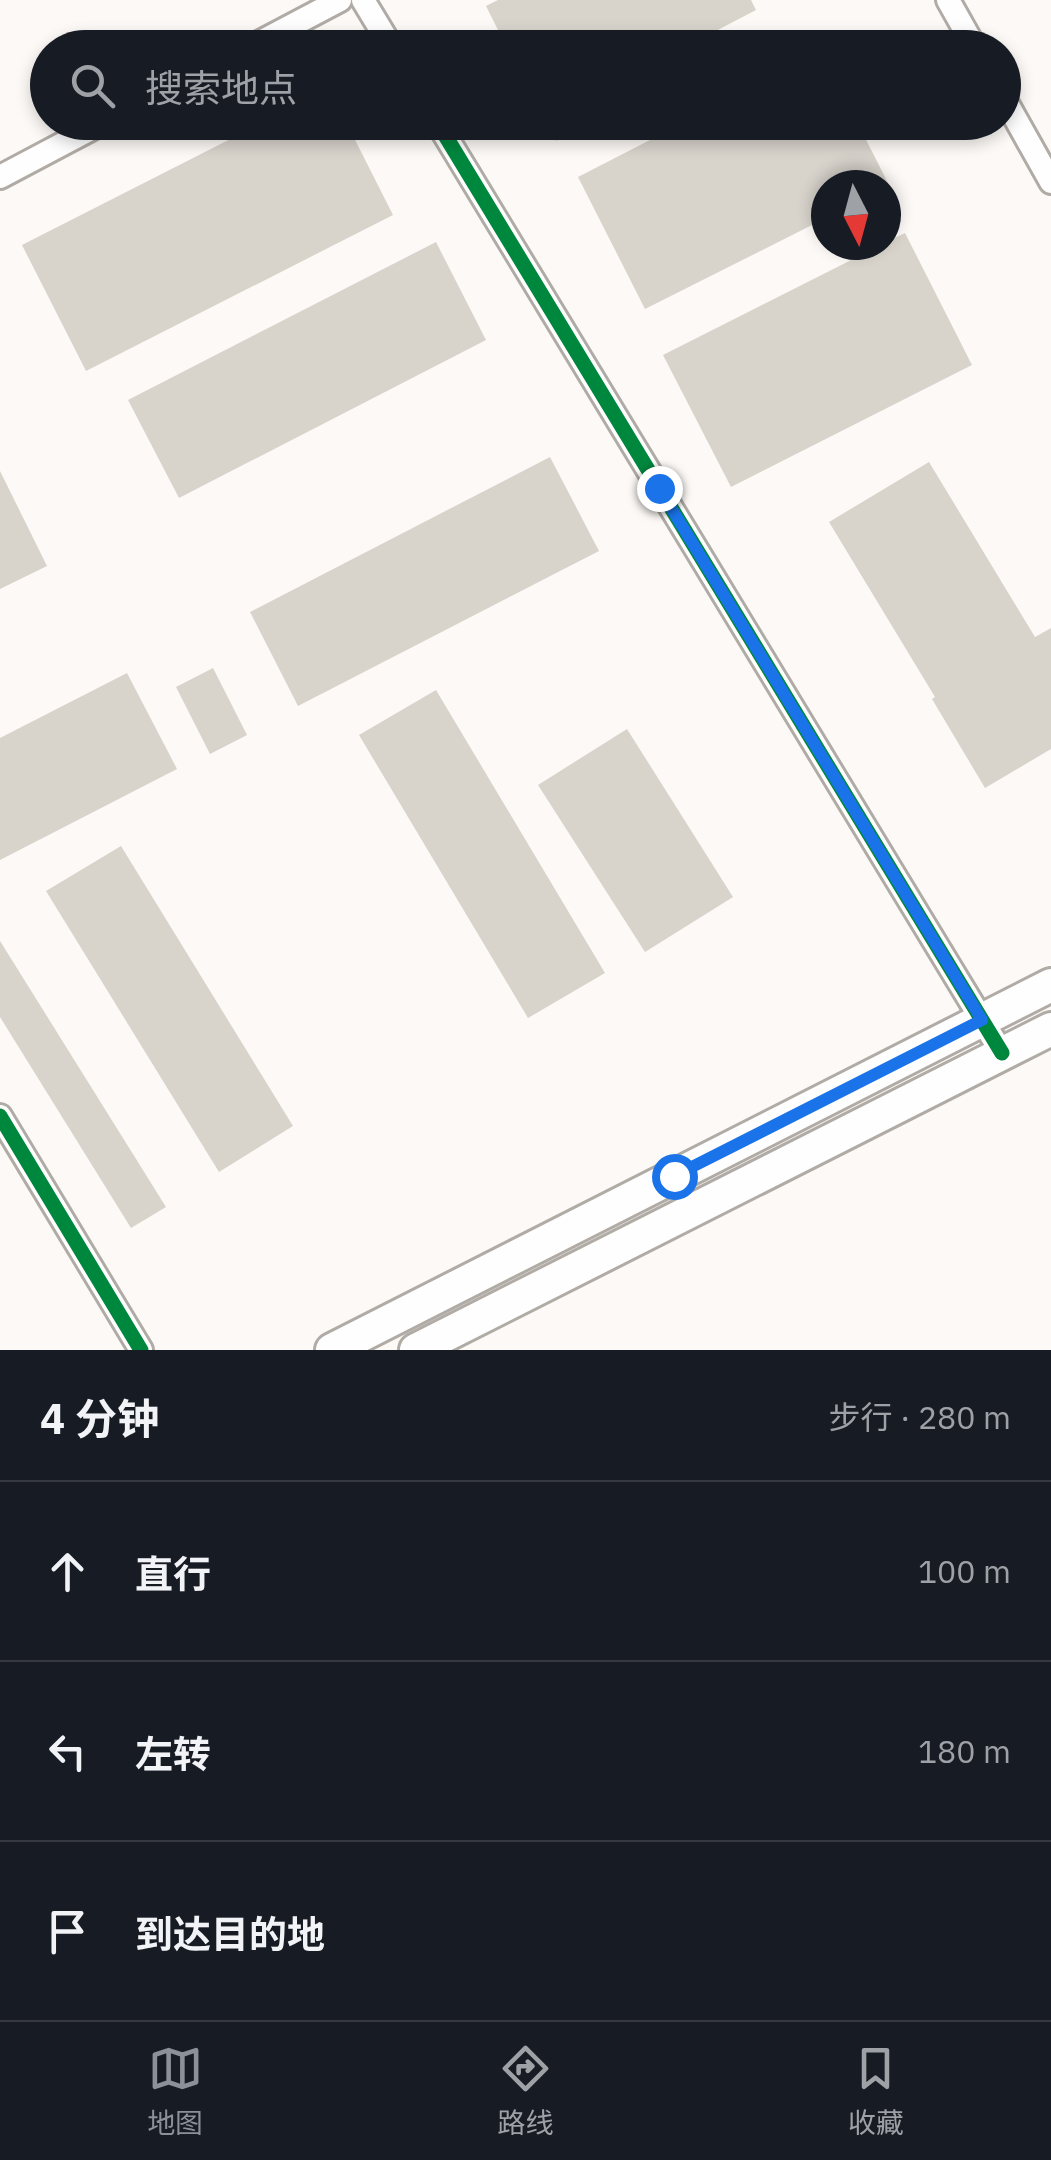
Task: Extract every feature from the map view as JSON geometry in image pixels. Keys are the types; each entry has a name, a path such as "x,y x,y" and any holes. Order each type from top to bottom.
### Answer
{"main road":[{"path":"332,1350 1051,985"},
{"path":"416,1350 1051,1029"}],"street":[{"path":"283,30 340,0"},
{"path":"363,0 381,30"},
{"path":"948,0 965,30"},
{"path":"1021,128 1051,182"},
{"path":"0,176 69,140"},
{"path":"448,140 1002,1054"},
{"path":"0,1116 141,1350"}],"building":[{"path":"498,0 751,0 756,10 718,30 498,30 486,6"},
{"path":"229,140 355,140 393,215 86,371 22,245"},
{"path":"650,140 866,140 881,170 811,170 811,226 645,309 578,177"},
{"path":"905,233 972,365 731,487 663,355 851,260 901,260 901,235"},
{"path":"436,242 486,340 179,498 128,400"},
{"path":"550,457 599,551 298,706 250,612"},
{"path":"929,462 1035,637 1051,628 1051,749 985,788 829,522"},
{"path":"0,471 47,566 0,589"},
{"path":"213,668 247,735 210,754 176,687"},
{"path":"127,673 177,769 0,860 0,738"},
{"path":"436,690 605,973 528,1018 359,735"},
{"path":"627,729 733,897 645,952 538,785"},
{"path":"121,846 293,1126 219,1172 46,891"},
{"path":"0,941 166,1207 131,1228 0,1017"}],"cycle path":[{"path":"448,140 1002,1053"},
{"path":"0,1116 141,1350"}],"route":[{"path":"659,488 982,1020 674,1176"}]}
